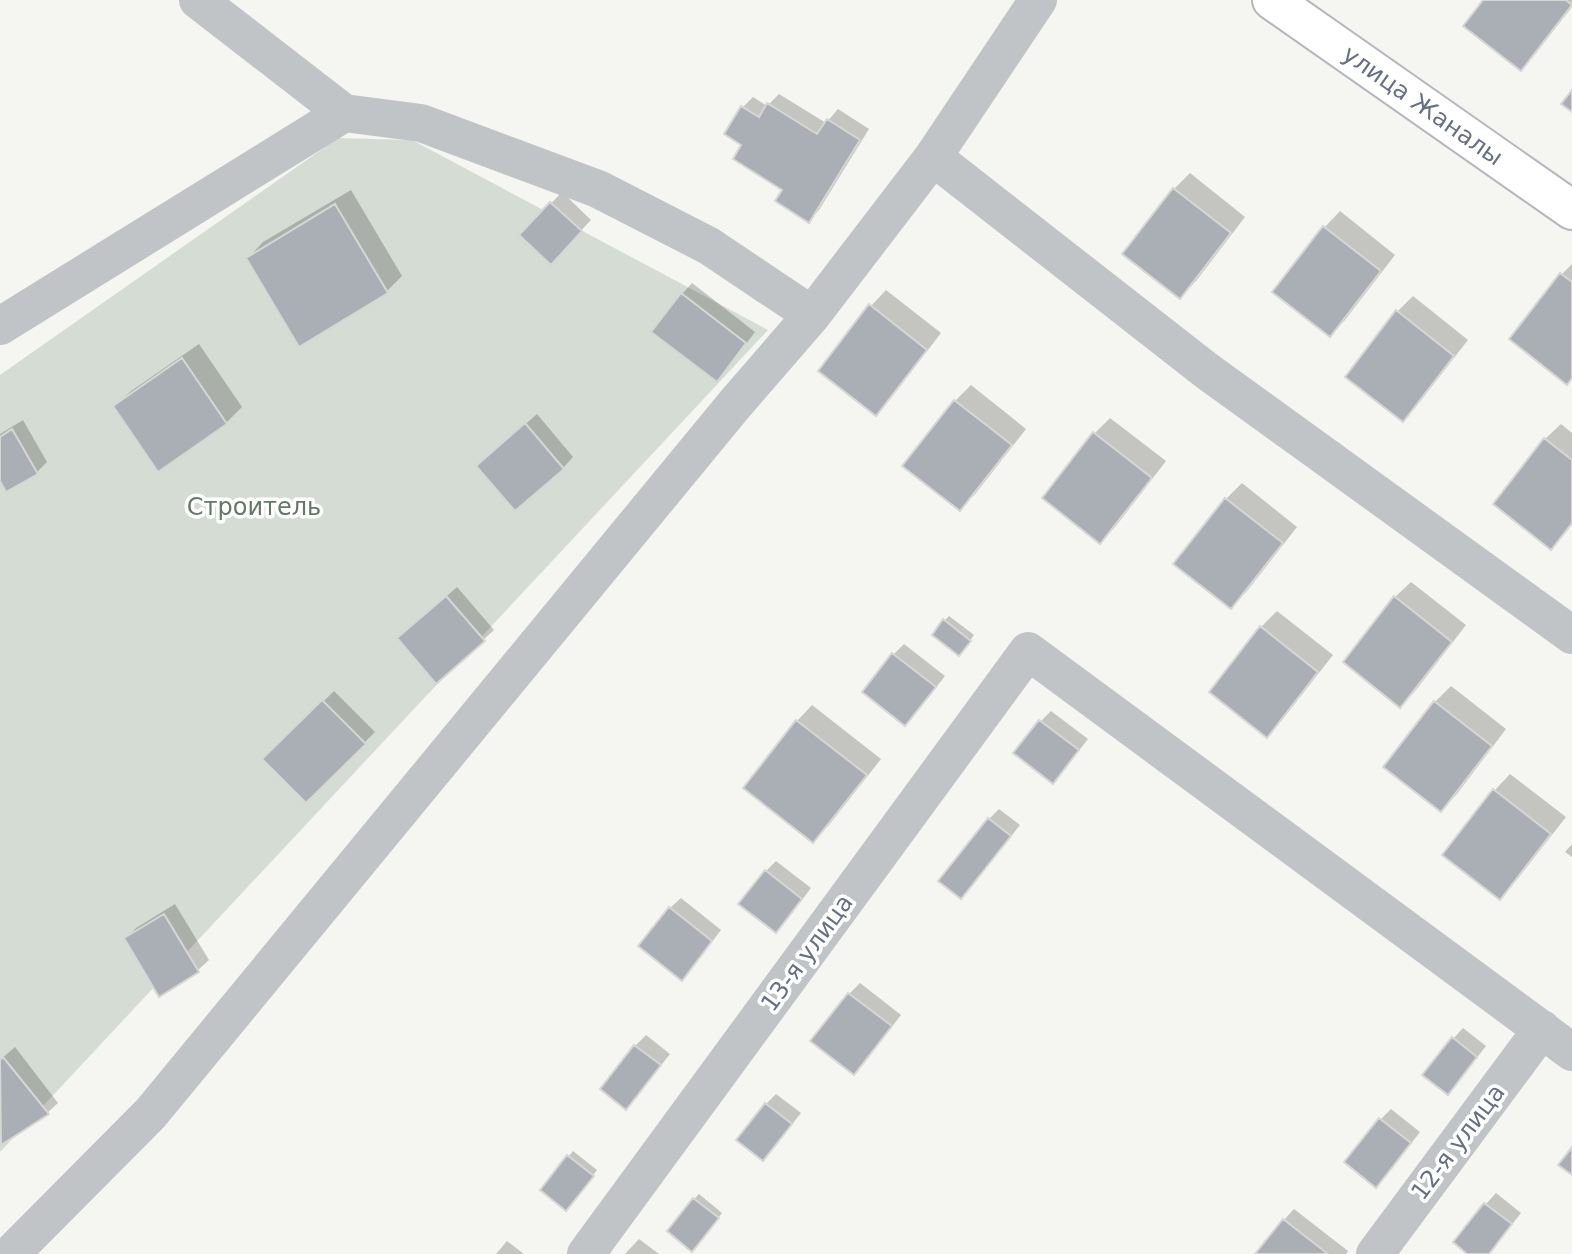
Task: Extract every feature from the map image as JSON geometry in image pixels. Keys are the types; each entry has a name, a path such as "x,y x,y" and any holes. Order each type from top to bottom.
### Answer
{"street":[{"path":"198,0 344,113 421,123 598,189 709,246 812,315"},
{"path":"11,1254 151,1113 726,415 812,315 933,157 1038,0"},
{"name":"улица Жаналы","path":"1272,0 1572,210"},
{"path":"0,326 344,113"},
{"path":"933,157 1207,371 1572,635"},
{"name":"13-я улица","path":"586,1254 1028,651 1542,1029"},
{"path":"1542,1029 1572,1052"},
{"name":"12-я улица","path":"1375,1254 1542,1029"}],"green space":[{"name":"Строитель","path":"338,138 412,140 768,330 0,1152 0,375"}],"building":[{"path":"1483,0 1566,0 1572,5 1521,71 1463,26"},
{"path":"1572,90 1572,112 1561,104"},
{"path":"767,103 817,134 827,119 860,140 809,223 775,201 782,190 733,159 741,145 724,134 741,106 759,117"},
{"path":"1173,188 1231,233 1180,299 1122,254"},
{"path":"550,202 582,231 551,265 519,235"},
{"path":"335,204 388,293 299,347 246,258"},
{"path":"1323,226 1381,271 1330,337 1272,292"},
{"path":"1560,273 1572,282 1572,378 1567,385 1509,339"},
{"path":"681,293 746,343 717,382 651,332"},
{"path":"869,304 927,350 876,416 818,371"},
{"path":"1396,310 1454,356 1403,422 1345,377"},
{"path":"182,358 227,424 158,472 113,406"},
{"path":"954,400 1012,445 960,511 902,466"},
{"path":"525,423 564,469 515,511 476,466"},
{"path":"12,429 38,474 6,492 0,481 0,437"},
{"path":"1093,432 1152,478 1100,544 1042,498"},
{"path":"1544,438 1572,460 1572,523 1551,550 1493,504"},
{"path":"1225,498 1283,543 1231,609 1173,564"},
{"path":"446,596 485,641 436,684 397,638"},
{"path":"1394,596 1452,642 1400,708 1343,662"},
{"path":"943,619 971,641 959,656 932,635"},
{"path":"1260,626 1318,672 1267,738 1209,692"},
{"path":"892,653 936,687 905,726 862,692"},
{"path":"322,700 366,744 306,803 262,759"},
{"path":"1434,701 1492,746 1441,812 1383,767"},
{"path":"796,720 867,775 813,843 743,788"},
{"path":"1039,720 1079,750 1053,784 1013,753"},
{"path":"1493,789 1551,834 1500,900 1442,855"},
{"path":"988,818 1011,836 961,899 938,881"},
{"path":"765,870 802,899 776,933 738,904"},
{"path":"669,907 712,941 682,981 638,946"},
{"path":"164,914 199,972 159,997 124,938"},
{"path":"848,993 892,1026 854,1075 810,1041"},
{"path":"1452,1037 1477,1057 1448,1095 1422,1075"},
{"path":"634,1045 661,1065 626,1110 600,1089"},
{"path":"3,1057 49,1114 1,1145 0,1060"},
{"path":"765,1103 792,1124 763,1161 736,1140"},
{"path":"1379,1118 1411,1143 1376,1188 1344,1162"},
{"path":"1572,1147 1572,1175 1558,1165"},
{"path":"567,1155 594,1176 566,1211 540,1190"},
{"path":"693,1198 719,1218 692,1252 667,1231"},
{"path":"1484,1203 1512,1224 1489,1254 1467,1254 1453,1242"},
{"path":"1283,1219 1328,1254 1255,1254"}]}
